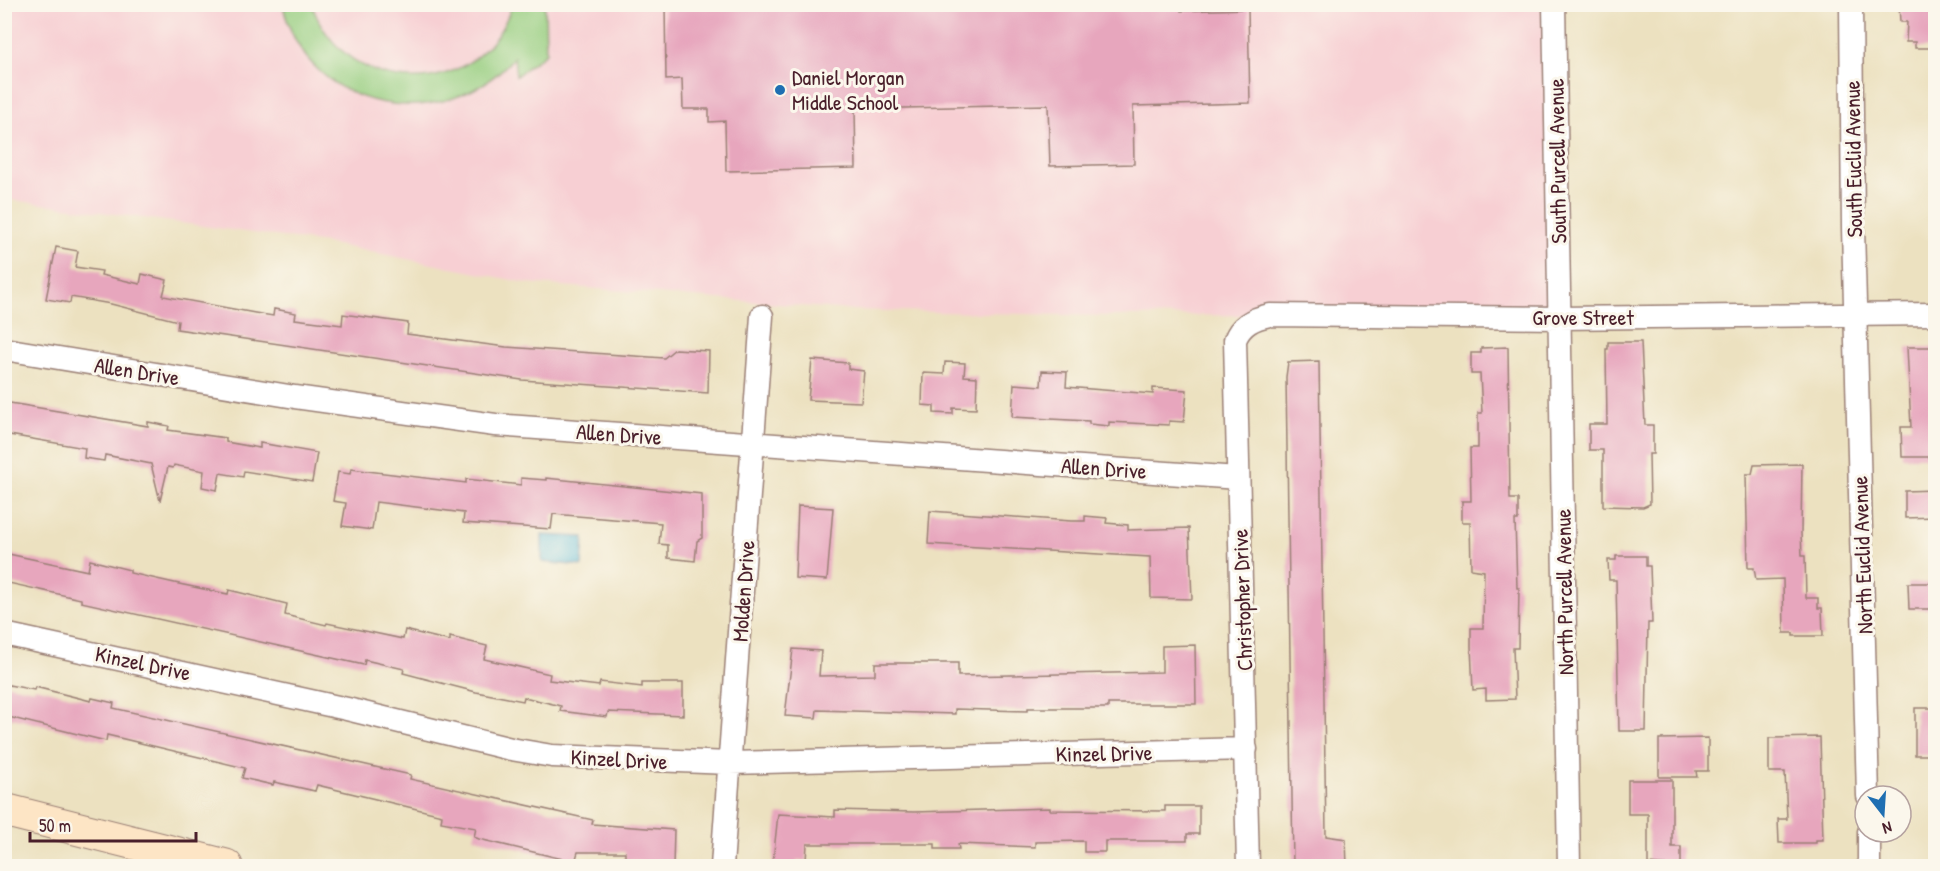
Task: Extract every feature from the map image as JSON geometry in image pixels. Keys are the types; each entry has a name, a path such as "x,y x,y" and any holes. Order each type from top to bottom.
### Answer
{"street":[{"name":"South Purcell Avenue","path":"1554,4 1559,318"},
{"name":"South Euclid Avenue","path":"1851,4 1856,314"},
{"name":"North Euclid Avenue","path":"1856,314 1868,784"},
{"name":"Grove Street","path":"1238,333 1254,318 1270,315 1559,318 1935,314"},
{"name":"Molden Drive","path":"722,867 762,316"},
{"name":"North Purcell Avenue","path":"1559,318 1569,867"},
{"name":"Christopher Drive","path":"1238,333 1235,340 1248,867"},
{"name":"Allen Drive","path":"4,349 295,397 495,425 1238,477"},
{"name":"Kinzel Drive","path":"4,634 302,699 511,749 552,756 730,763 1246,749"},
{"path":"4,810 226,867"},
{"path":"1869,844 1869,867"}],"shaded area":[{"name":"Daniel Morgan Middle School","path":"5,5 1554,5 1559,318 1109,316 850,310 527,283 326,243 5,199"}],"green space":[{"path":"283,5 312,5 329,37 353,59 382,73 413,78 444,74 472,60 496,37 512,5 545,5 546,53 516,76 514,57 485,82 452,98 417,105 381,102 348,91 319,70 296,42"}],"water":[{"path":"542,535 584,537 582,566 542,562"}],"building":[{"path":"665,4 1181,4 1181,11 1248,9 1250,103 1133,106 1134,164 1050,166 1048,105 855,109 856,168 726,171 725,121 709,122 709,109 683,109 682,79 666,80"},
{"path":"1899,4 1935,6 1935,48 1915,48 1915,42 1906,42 1907,22 1900,22"},
{"path":"56,247 78,251 75,267 102,271 101,275 140,284 142,274 167,280 163,296 273,316 274,309 296,313 295,319 342,325 343,314 408,323 407,334 506,347 664,358 675,349 709,351 708,393 522,380 177,329 178,321 111,304 71,297 70,303 46,299"},
{"path":"1608,342 1641,342 1645,425 1653,425 1653,454 1649,454 1650,504 1643,507 1603,506 1603,450 1589,450 1589,424 1607,424 1606,349 1608,349"},
{"path":"1508,347 1510,499 1518,499 1518,520 1515,520 1517,588 1519,588 1518,648 1513,648 1515,699 1486,700 1486,689 1473,690 1471,647 1471,628 1483,628 1484,571 1471,569 1470,522 1462,522 1462,501 1471,501 1470,448 1478,448 1478,413 1482,413 1480,374 1471,374 1471,353 1481,353 1481,348"},
{"path":"1907,347 1935,347 1935,457 1902,457 1901,427 1911,427"},
{"path":"812,360 848,363 848,369 864,371 861,402 808,400"},
{"path":"1319,361 1326,836 1346,839 1347,867 1293,867 1286,377 1288,362"},
{"path":"945,362 965,363 964,376 977,377 976,409 953,408 953,414 934,413 934,406 922,405 923,373 944,374"},
{"path":"1042,371 1067,372 1066,387 1153,394 1153,388 1187,390 1184,422 1169,421 1169,425 1109,422 1109,426 1089,424 1089,421 1012,417 1014,384 1041,386"},
{"path":"4,402 148,426 148,422 169,426 168,430 226,438 226,442 260,448 260,443 317,453 312,482 244,471 243,477 220,473 217,490 202,487 204,471 174,465 173,468 168,467 160,501 151,464 105,455 104,461 84,458 85,448 4,434"},
{"path":"1802,464 1801,533 1802,556 1805,556 1806,598 1818,598 1818,608 1822,608 1823,636 1793,636 1793,633 1784,633 1783,579 1756,580 1754,568 1748,568 1746,474 1752,474 1754,465"},
{"path":"351,469 466,483 466,479 521,485 521,478 546,480 546,478 702,494 702,538 697,541 695,561 668,558 668,545 659,544 661,523 553,514 551,529 463,523 464,513 376,502 372,530 342,526 346,503 333,501 338,472 350,474"},
{"path":"1935,490 1935,517 1905,518 1905,491"},
{"path":"798,506 833,508 827,580 795,578"},
{"path":"930,511 1071,521 1085,521 1085,516 1107,518 1106,523 1128,525 1128,530 1189,528 1192,599 1151,598 1150,557 928,544"},
{"path":"4,553 88,571 90,560 130,570 130,573 179,584 228,594 229,590 287,604 285,615 326,625 327,623 403,639 405,630 450,641 450,637 487,646 484,659 550,674 549,680 599,686 600,682 642,687 642,683 683,683 683,715 608,712 607,717 560,711 561,706 524,697 523,701 476,692 403,673 404,669 365,660 364,665 81,602 81,599 4,582"},
{"path":"1616,556 1646,556 1646,566 1650,566 1652,623 1648,623 1646,731 1619,731 1616,580 1609,580 1608,560 1616,560"},
{"path":"1908,583 1935,583 1935,609 1909,609"},
{"path":"1195,645 1196,704 1108,704 1108,708 1028,708 1028,711 955,709 955,714 817,710 816,718 785,716 793,649 821,651 819,676 875,675 875,663 958,663 958,676 1162,672 1162,646"},
{"path":"4,684 34,690 35,687 91,701 92,698 114,703 113,708 411,775 410,779 593,820 592,824 674,830 673,867 641,867 642,861 625,860 625,852 578,852 575,862 479,839 474,837 476,828 441,822 442,815 317,785 315,791 242,778 245,768 107,735 106,741 4,716"},
{"path":"1915,708 1935,708 1935,755 1915,755"},
{"path":"1820,737 1823,840 1816,840 1816,843 1779,843 1778,819 1787,819 1785,772 1769,772 1769,738"},
{"path":"1708,738 1708,771 1696,771 1697,777 1659,777 1659,739"},
{"path":"1628,780 1672,780 1672,847 1681,847 1681,867 1648,864 1648,814 1628,814"},
{"path":"1165,806 1199,806 1199,834 1187,834 1187,841 1105,841 1105,852 1084,852 1084,841 1035,842 1035,847 958,844 959,849 935,849 935,844 807,844 806,861 797,860 797,867 774,867 773,861 778,814 835,817 835,810 914,812 1050,808 1050,810 1165,811"}],"place":[{"name":"Daniel Morgan Middle School","path":"780,90"}]}
